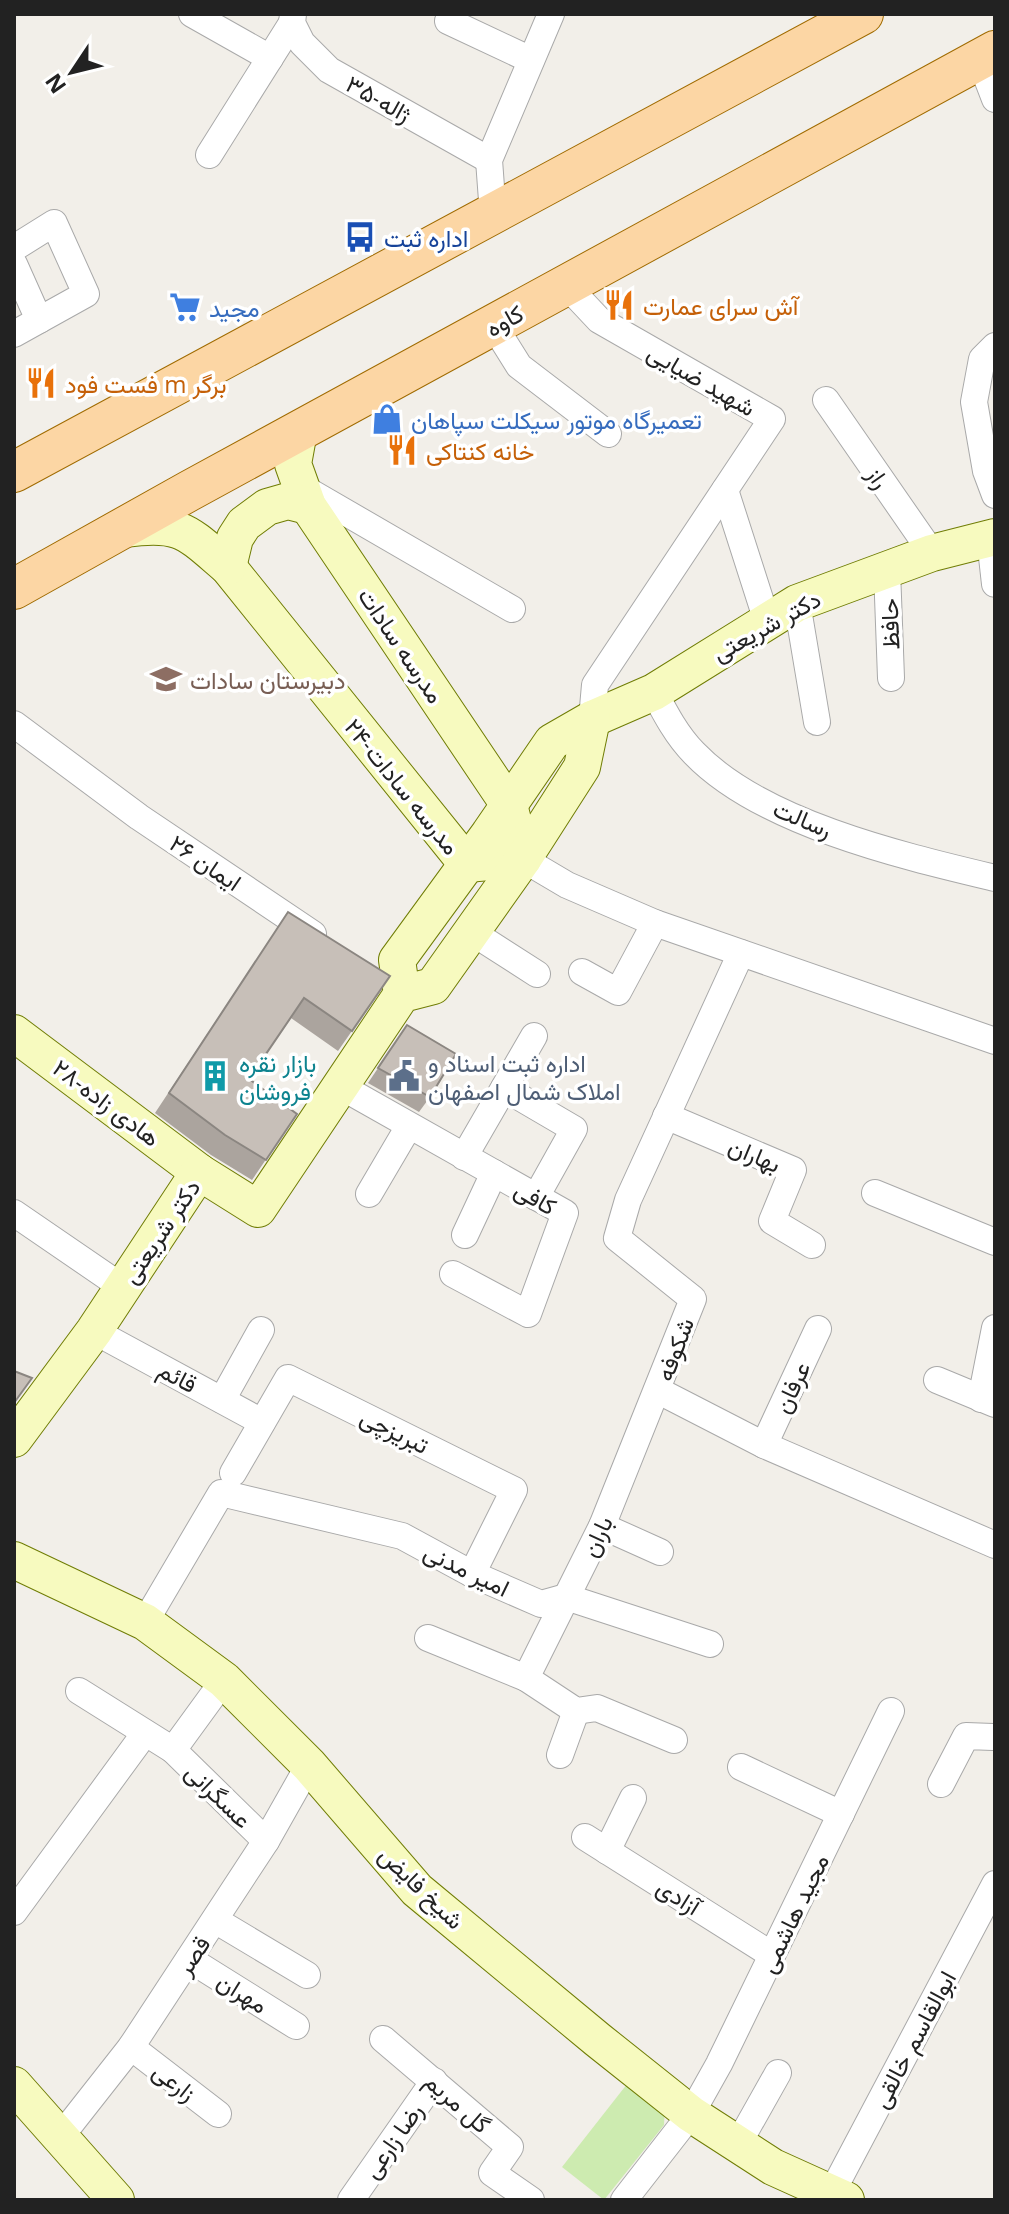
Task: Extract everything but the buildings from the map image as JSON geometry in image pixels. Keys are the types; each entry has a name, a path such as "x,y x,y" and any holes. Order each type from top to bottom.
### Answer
{"main road":[{"path":"14,472 863,14"},
{"name":"کاوه","path":"14,589 988,56"}],"street":[{"path":"192,14 270,58"},
{"path":"493,214 489,160 551,14"},
{"path":"209,155 293,18"},
{"name":"۳۵-ژاله","path":"293,18 302,43 329,70 489,160"},
{"path":"448,21 531,60"},
{"path":"988,56 995,99"},
{"path":"14,248 54,223 86,294 14,334"},
{"path":"14,264 39,320"},
{"name":"شهید ضیایی","path":"567,286 599,320 772,419 595,685 592,719"},
{"path":"494,326 519,366 608,434"},
{"path":"995,346 982,359 974,402 986,471 995,495"},
{"name":"راز","path":"826,400 932,553"},
{"name":"مدرسه سادات","path":"299,431 293,464 304,496 509,805 523,859"},
{"path":"725,490 782,612 817,722"},
{"path":"228,567 235,538 244,524 267,507 304,496 512,609"},
{"name":"۲۴-مدرسه سادات","path":"125,529 155,525 178,528 228,567 467,864 523,859"},
{"path":"992,538 995,584"},
{"name":"دکتر شریعتی","path":"14,1439 35,1391 94,1331 199,1172 258,1209 340,1086 389,986 397,960 552,742 592,719 654,692 782,612 932,553 992,538"},
{"name":"حافظ","path":"887,570 891,678"},
{"name":"رسالت","path":"654,692 692,752 726,781 793,817 899,855 995,878"},
{"path":"389,986 433,986 523,859 582,767 592,719"},
{"name":"۲۶ ایمان","path":"14,724 139,817 336,950"},
{"path":"523,859 567,885 655,923 995,1041"},
{"path":"582,972 618,992 655,923"},
{"path":"470,931 537,974"},
{"name":"شکوفه","path":"741,953 628,1200 617,1238 693,1299 657,1390 764,1445 995,1545"},
{"name":"۲۸-هادی زاده","path":"14,1033 199,1172"},
{"path":"464,1157 534,1036"},
{"name":"کافی","path":"340,1086 565,1213 528,1314 453,1274"},
{"path":"504,1088 574,1129 536,1197"},
{"name":"بهاران","path":"666,1116 793,1170 772,1221 812,1245"},
{"path":"369,1194 409,1126"},
{"path":"465,1235 494,1173"},
{"path":"875,1193 995,1242"},
{"path":"14,1213 122,1287"},
{"path":"937,1380 988,1401 995,1328"},
{"name":"عرفان","path":"764,1445 818,1329"},
{"path":"222,1400 261,1330"},
{"name":"قائم","path":"94,1331 262,1422"},
{"name":"تبریزچی","path":"145,1622 288,1378 514,1490 472,1574"},
{"name":"باران","path":"526,1678 602,1526 657,1390"},
{"name":"امیر مدنی","path":"227,1483 402,1536 472,1574 541,1604 566,1597 710,1644"},
{"path":"602,1526 660,1552"},
{"name":"شیخ فایض","path":"14,1560 145,1622 224,1680 309,1765 417,1890 691,2114 773,2167 838,2197"},
{"path":"428,1638 526,1678 576,1711 597,1708 674,1740"},
{"name":"عسگرانی","path":"173,1750 224,1680"},
{"name":"عسگرانی","path":"79,1691 173,1750 266,1841"},
{"path":"560,1755 576,1711"},
{"name":"مجید هاشمی","path":"624,2200 691,2114 719,2064 891,1711"},
{"path":"14,1912 145,1733"},
{"path":"941,1784 966,1736 994,1736"},
{"name":"قصر","path":"61,2136 131,2047 266,1841 309,1765"},
{"path":"741,1767 841,1814"},
{"name":"آزادی","path":"633,1798 596,1844 772,1955"},
{"name":"ابوالقاسم خالقی","path":"838,2197 995,1884"},
{"path":"215,1920 307,1975"},
{"name":"مهران","path":"189,1959 296,2026"},
{"name":"گل مریم","path":"383,2039 510,2147 492,2173 531,2200"},
{"name":"زارعی","path":"131,2047 218,2114"},
{"path":"738,2144 778,2073"},
{"name":"رضا زارعی","path":"351,2200 434,2081"},
{"path":"14,2085 116,2200"}],"green space":[{"path":"631,2079 665,2105 664,2125 604,2200 562,2167"}],"place":[{"name":"اداره ثبت","path":"360,237"},
{"name":"آش سرای عمارت","path":"619,305"},
{"name":"مجید","path":"185,307"},
{"name":"فست فود m برگر","path":"41,383"},
{"name":"تعمیرگاه موتور سیکلت سپاهان","path":"387,419"},
{"name":"خانه کنتاکی","path":"402,450"},
{"name":"دبیرستان سادات","path":"166,679"},
{"name":"بازار نقره فروشان","path":"215,1076"},
{"name":"اداره ثبت اسناد و املاک شمال اصفهان","path":"404,1076"}]}
